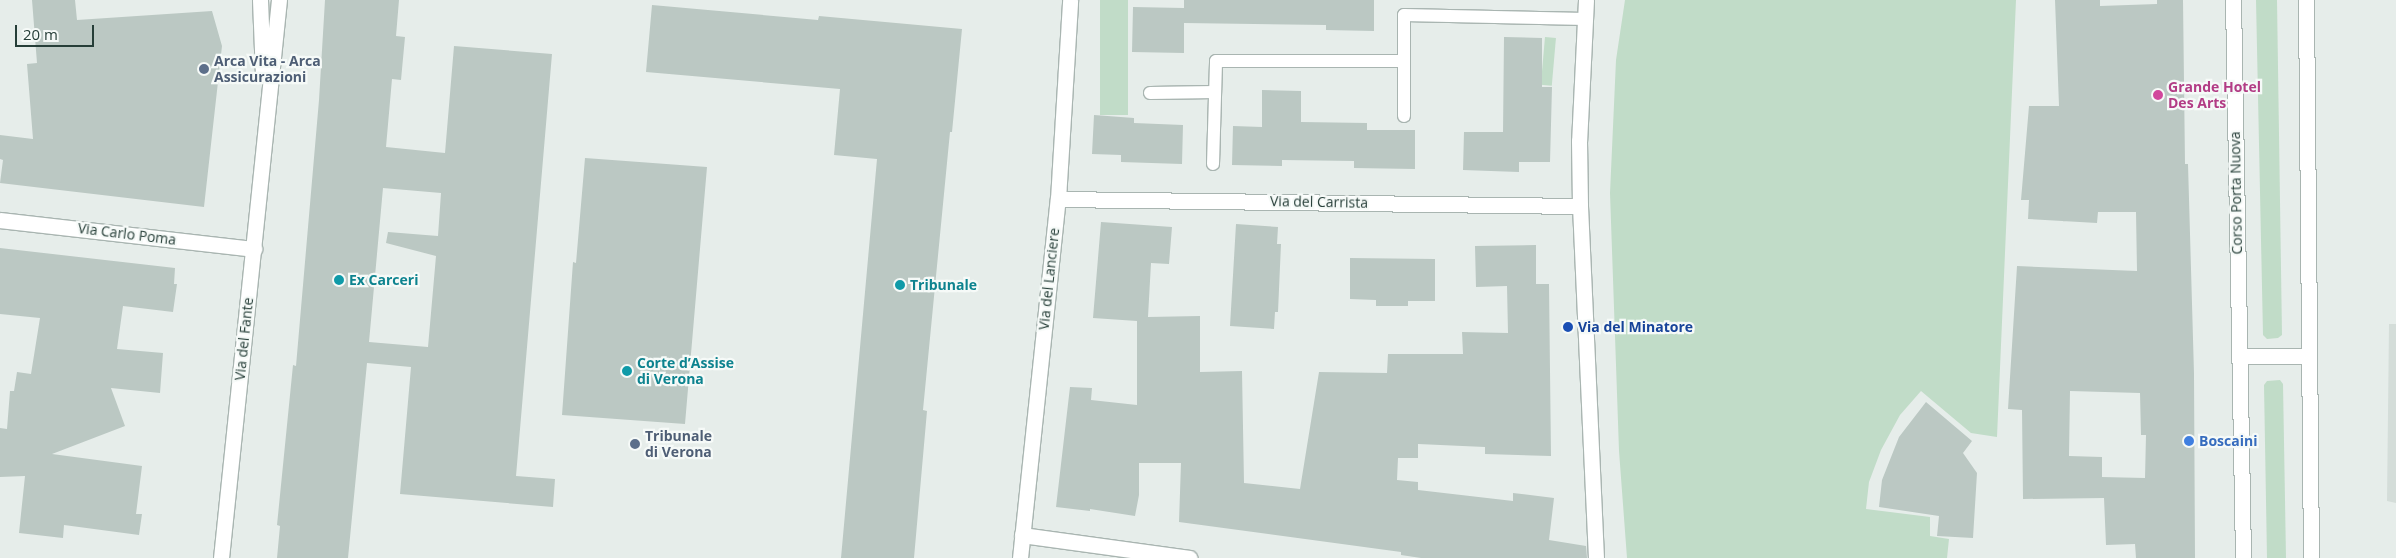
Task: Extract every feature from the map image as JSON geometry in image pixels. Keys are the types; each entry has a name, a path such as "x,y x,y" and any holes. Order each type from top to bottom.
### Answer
{"street":[{"name":"Via del Fante","path":"260,0 265,120"},
{"name":"Via del Fante","path":"221,558 254,249 265,120 279,0"},
{"name":"Via del Lanciere","path":"1020,558 1058,198 1070,0"},
{"path":"1586,0 1579,141 1580,206 1596,558"},
{"name":"Corso Porta Nuova","path":"2233,0 2243,558"},
{"path":"2306,0 2311,558"},
{"name":"Via del Carrista","path":"1058,198 1580,206"},
{"name":"Via Carlo Poma","path":"0,220 254,249"},
{"path":"2239,356 2308,356"},
{"path":"1022,535 1189,558"}],"lane":[{"path":"1404,116 1404,15 1585,19"},
{"path":"1213,164 1216,62 1404,60"},
{"path":"1150,93 1215,92"}],"shaded area":[{"path":"2389,324 2396,324 2396,503 2387,501"}],"green space":[{"path":"1100,0 1128,0 1128,115 1100,115"},
{"path":"1625,0 2016,0 1997,437 1971,433 1921,391 1900,415 1881,450 1869,482 1866,509 1930,517 1930,536 1949,539 1947,558 1627,558 1619,451 1610,193 1616,60"},
{"path":"2256,0 2277,0 2282,335 2278,338 2267,339 2263,335"},
{"path":"1545,37 1556,38 1552,86 1541,85"},
{"path":"2280,380 2283,384 2286,558 2267,558 2264,385 2267,381"}],"building":[{"path":"32,0 75,0 77,20 212,11 222,46 204,207 0,183 3,160 0,159 0,135 33,139 27,64 37,63"},
{"path":"325,0 399,0 396,36 405,37 401,80 392,79 386,147 445,153 454,46 552,54 516,476 555,479 553,507 400,494 411,367 367,363 348,558 277,558 280,526 277,525 293,365 296,366 319,100","holes":["383,188 441,193 438,236 388,232 386,243 436,256 428,347 369,342"]},
{"path":"1184,0 1374,0 1374,31 1326,30 1326,25 1184,23 1184,53 1132,52 1133,7 1184,8"},
{"path":"2055,0 2100,0 2100,6 2157,4 2157,0 2183,0 2185,164 2188,164 2194,373 2195,558 2136,558 2135,544 2106,545 2104,498 2023,499 2022,410 2008,409 2017,266 2137,271 2136,212 2098,212 2097,223 2028,219 2029,200 2021,200 2029,106 2059,106","holes":["2070,391 2140,393 2141,435 2146,435 2145,478 2102,477 2102,457 2069,456"]},
{"name":"Tribunale","path":"652,5 818,20 819,16 962,29 923,410 927,411 914,558 841,558 877,159 834,155 840,89 646,72"},
{"path":"1504,37 1542,38 1542,87 1552,87 1550,162 1519,162 1519,172 1463,170 1464,132 1503,132"},
{"path":"1262,90 1301,91 1301,122 1367,123 1367,130 1415,130 1415,169 1354,168 1354,161 1282,160 1282,166 1232,165 1233,126 1262,127"},
{"path":"1094,115 1134,118 1134,123 1183,125 1182,164 1121,162 1121,155 1092,154"},
{"path":"585,158 707,167 685,424 562,415 573,262 576,263"},
{"path":"1101,222 1172,227 1169,264 1151,263 1148,317 1200,316 1200,372 1242,371 1244,483 1300,489 1319,372 1387,373 1388,354 1463,354 1462,332 1508,333 1507,286 1476,287 1475,246 1536,245 1536,284 1549,284 1551,456 1485,454 1485,447 1418,444 1418,458 1398,458 1397,480 1418,482 1418,490 1513,501 1513,493 1554,498 1549,540 1586,546 1587,558 1421,558 1401,555 1401,552 1179,522 1181,463 1139,463 1139,495 1135,516 1090,509 1090,511 1056,507 1070,387 1092,388 1091,400 1137,405 1137,321 1093,318"},
{"path":"1236,224 1278,227 1277,244 1281,244 1278,312 1275,312 1274,329 1230,326"},
{"path":"0,248 175,268 174,284 177,284 173,312 123,306 117,349 163,353 160,393 111,388 125,426 52,454 142,466 136,514 142,514 139,535 64,525 63,538 19,533 25,476 0,477 0,428 7,429 10,391 14,391 17,372 31,374 40,318 0,314"},
{"path":"1350,258 1435,259 1435,301 1408,301 1408,306 1376,306 1376,300 1350,299"},
{"path":"1926,402 1972,441 1963,453 1977,473 1973,538 1937,536 1939,516 1879,507 1882,480 1899,437"}],"place":[{"name":"Arca Vita - Arca Assicurazioni","path":"204,69"},
{"name":"Grande Hotel Des Arts","path":"2158,95"},
{"name":"Ex Carceri","path":"339,280"},
{"name":"Tribunale","path":"900,285"},
{"name":"Via del Minatore","path":"1568,327"},
{"name":"Corte d’Assise di Verona","path":"627,371"},
{"name":"Boscaini","path":"2189,441"},
{"name":"Tribunale di Verona","path":"635,444"}]}
